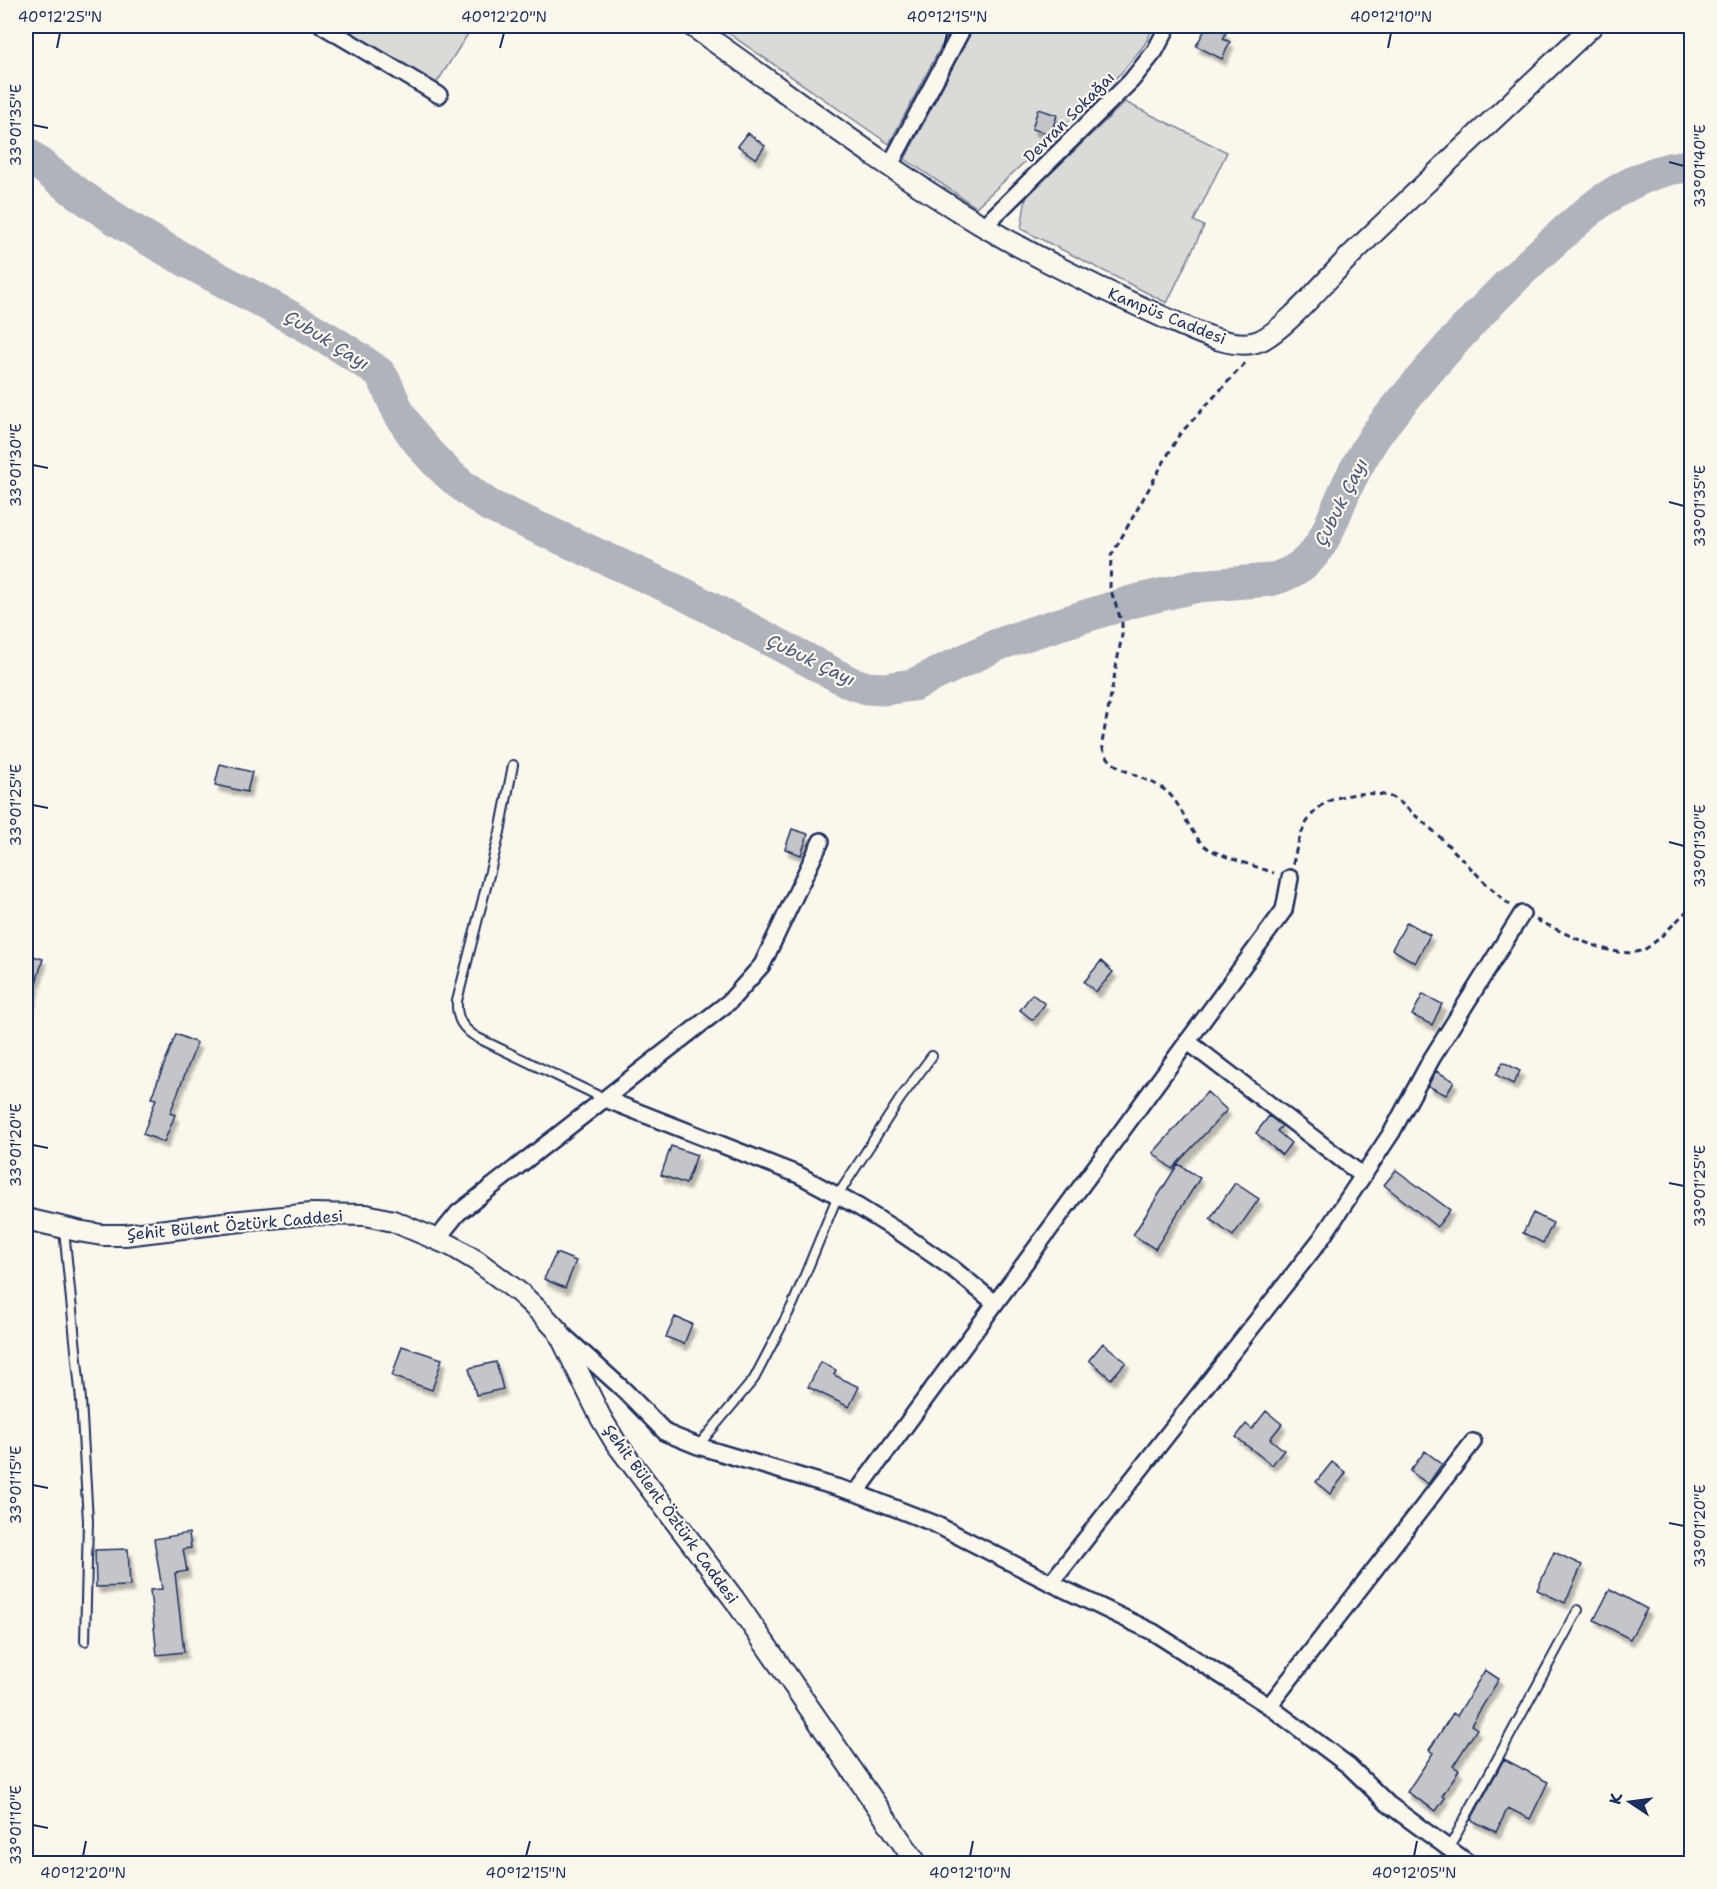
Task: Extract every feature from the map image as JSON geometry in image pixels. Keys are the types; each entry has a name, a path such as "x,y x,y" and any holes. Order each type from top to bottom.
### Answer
{"street":[{"path":"323,26 439,95"},
{"name":"Kampüs Caddesi","path":"692,26 890,165 984,226 1107,292 1186,327 1240,345 1252,343"},
{"path":"890,165 964,26"},
{"name":"Devran Sokağaı","path":"984,226 1131,81 1155,51 1168,26"},
{"path":"1252,343 1258,342 1280,327 1355,252 1593,26"},
{"path":"437,1239 458,1213 729,1002 762,966 822,841"},
{"path":"856,1492 1284,910 1290,878"},
{"path":"1051,1584 1321,1239 1392,1132 1432,1058 1522,914"},
{"path":"1187,1041 1363,1176"},
{"path":"605,1099 799,1174 866,1211 952,1268 995,1303"},
{"name":"Şehit Bülent Öztürk Caddesi","path":"26,1219 102,1235 125,1235 311,1214 366,1215 393,1221 437,1239 477,1261 521,1294 558,1331 616,1443 734,1599 917,1863"},
{"path":"558,1331 624,1390 666,1433 698,1446 856,1492 933,1523 1051,1584 1153,1632 1269,1706 1349,1766 1388,1804 1470,1863"},
{"path":"1269,1706 1473,1442"}],"lane":[{"path":"513,765 500,832 457,1000 458,1018 463,1027 478,1038 605,1099"},
{"path":"698,1446 754,1379 794,1304 838,1195 900,1099 932,1056"},
{"path":"64,1228 81,1400 88,1521 85,1641"},
{"path":"1449,1848 1578,1610"}],"path":[{"path":"1252,343 1249,359 1179,435 1112,556 1110,579 1112,596 1122,623 1102,743 1107,759 1167,792 1177,803 1194,835 1210,849 1290,878 1299,835 1321,807 1330,800 1345,796 1377,795 1394,798 1436,831 1494,891 1522,914 1606,950 1633,952 1645,950 1692,906"}],"shaded area":[{"path":"340,26 473,26 436,84"},
{"path":"718,26 952,26 889,144"},
{"path":"974,26 1154,26 1145,44 1122,72 976,207 905,159"},
{"path":"1125,102 1227,152 1194,221 1204,226 1167,303 1021,229 1026,197"}],"building":[{"path":"1207,26 1213,26 1226,33 1223,39 1230,42 1222,59 1196,46"},
{"path":"1038,109 1057,115 1051,134 1032,129"},
{"path":"748,133 765,146 756,159 738,146"},
{"path":"220,764 252,772 247,792 215,785"},
{"path":"792,829 808,834 801,855 785,849"},
{"path":"1407,922 1430,935 1415,963 1392,949"},
{"path":"26,954 43,959 30,1004 26,1004"},
{"path":"1101,961 1113,972 1096,992 1084,982"},
{"path":"1032,994 1045,1004 1033,1020 1020,1010"},
{"path":"1423,994 1442,1004 1432,1025 1412,1015"},
{"path":"176,1034 197,1043 170,1113 175,1115 164,1142 143,1134 156,1099 151,1098"},
{"path":"1503,1062 1520,1071 1513,1084 1496,1075"},
{"path":"1436,1071 1454,1081 1446,1095 1428,1086"},
{"path":"1207,1092 1227,1110 1172,1169 1153,1153"},
{"path":"1269,1116 1282,1126 1277,1131 1291,1143 1282,1155 1256,1133"},
{"path":"671,1146 697,1155 686,1184 661,1175"},
{"path":"1178,1164 1200,1178 1155,1249 1133,1235"},
{"path":"1396,1170 1450,1210 1437,1227 1384,1185"},
{"path":"1235,1183 1259,1199 1233,1236 1210,1219"},
{"path":"1533,1213 1553,1223 1543,1243 1523,1233"},
{"path":"556,1253 576,1261 565,1288 544,1279"},
{"path":"675,1317 692,1324 684,1344 666,1337"},
{"path":"1103,1343 1126,1362 1111,1379 1089,1360"},
{"path":"402,1346 442,1359 432,1390 392,1376"},
{"path":"496,1362 503,1389 476,1395 469,1368"},
{"path":"821,1362 836,1370 834,1375 859,1387 849,1407 808,1387"},
{"path":"1266,1411 1282,1424 1270,1439 1284,1450 1272,1465 1236,1437 1246,1424 1252,1429"},
{"path":"1425,1451 1442,1464 1428,1484 1410,1471"},
{"path":"1332,1462 1346,1473 1330,1494 1316,1482"},
{"path":"189,1533 191,1548 183,1549 187,1571 175,1573 184,1652 157,1655 150,1590 162,1589 154,1539"},
{"path":"128,1549 130,1586 96,1587 95,1550"},
{"path":"1554,1552 1582,1565 1565,1603 1537,1590"},
{"path":"1610,1589 1647,1609 1630,1639 1594,1620"},
{"path":"1485,1670 1499,1679 1471,1725 1477,1729 1453,1766 1459,1770 1442,1796 1445,1798 1436,1811 1407,1792 1433,1753 1429,1750 1453,1713 1457,1716"},
{"path":"1504,1759 1548,1782 1530,1819 1508,1808 1496,1832 1471,1820"}],"waterway":[{"name":"Çubuk Çayı","path":"26,153 77,193 132,229 327,338 378,372 398,411 429,455 452,477 490,506 684,594 851,683 867,688 884,689 913,685 997,645 1131,602 1198,586 1270,580 1299,567 1318,548 1325,537 1353,474 1379,430 1442,355 1489,304 1537,256 1603,200 1645,177 1668,169 1692,166"}]}
